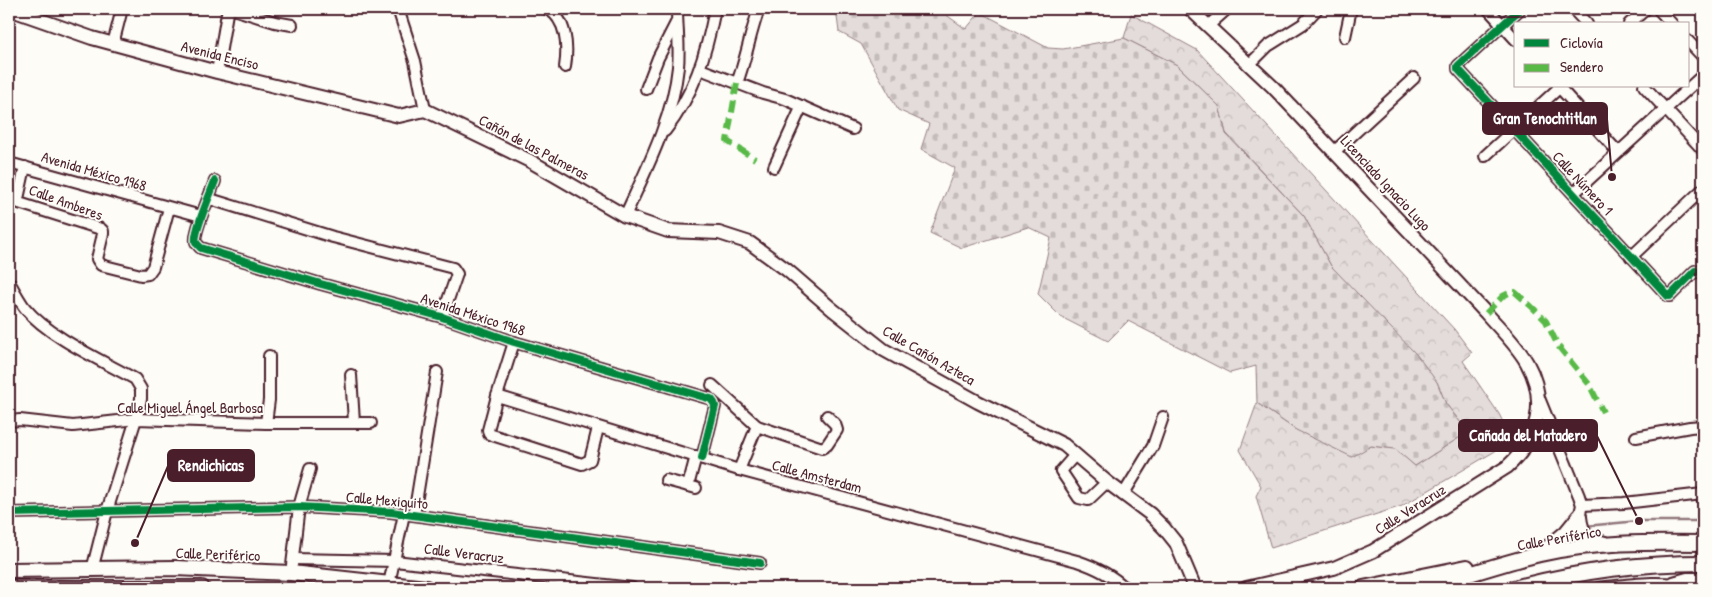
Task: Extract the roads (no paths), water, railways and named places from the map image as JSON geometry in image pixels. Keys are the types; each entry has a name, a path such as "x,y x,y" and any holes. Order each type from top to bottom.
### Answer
{"highway":[{"path":"1581,511 1580,528 1588,538 1612,545"},
{"path":"1540,554 1558,541 1581,511"},
{"name":"Calle Periférico","path":"1423,588 1540,554 1612,545 1656,542 1703,543"},
{"path":"1514,588 1551,584 1608,570 1650,565 1703,564"},
{"name":"Calle Periférico","path":"9,570 292,566 389,584 426,588"},
{"path":"1363,588 1467,567 1498,567"},
{"path":"9,588 202,588"}],"main road":[{"name":"Avenida Enciso","path":"9,9 39,21 113,44 217,72 400,116 426,110"},
{"name":"Licenciado Ignacio Lugo","path":"1190,9 1250,64 1486,313 1528,364 1538,395"},
{"name":"Cañón de las Palmeras","path":"426,110 530,161 625,216"},
{"name":"Calle Cañón Azteca","path":"625,216 668,231 719,233 750,243 787,270 884,350 978,402 1064,445 1150,514 1164,528 1176,543 1195,588"},
{"name":"Calle Veracruz","path":"1246,588 1334,568 1373,551 1507,467 1529,442 1537,417 1538,395"}],"street":[{"path":"113,44 122,9"},
{"path":"217,72 227,13 230,10 233,9 275,22 292,25"},
{"path":"398,9 415,61 426,110"},
{"path":"547,9 554,12 561,25 567,54 565,67"},
{"path":"625,216 661,136 676,82 679,66 677,9"},
{"path":"661,136 680,112 700,69 711,32 715,9"},
{"path":"737,84 749,37 759,9"},
{"path":"1208,26 1227,9"},
{"path":"1250,64 1268,46 1309,18 1317,9"},
{"path":"1344,37 1351,9"},
{"path":"1488,9 1514,38"},
{"path":"1502,25 1520,9"},
{"path":"1573,9 1585,22"},
{"path":"1631,22 1646,9"},
{"path":"1658,9 1670,22"},
{"path":"646,90 656,63 677,20"},
{"name":"Calle Número 1","path":"1502,25 1458,67 1668,296 1695,271 1703,273"},
{"path":"1690,43 1703,57"},
{"path":"700,69 737,84 785,99 853,128"},
{"path":"1690,87 1703,75"},
{"path":"1335,152 1414,78"},
{"path":"1485,156 1559,88"},
{"path":"1561,88 1618,152"},
{"path":"1646,88 1703,150"},
{"path":"1574,193 1688,88"},
{"path":"774,167 802,106"},
{"name":"Avenida México 1968","path":"9,163 201,216 195,240 201,248 321,284 442,317 514,342 710,399 715,406 692,487 666,480"},
{"name":"Calle Amberes","path":"25,167 18,199 20,203 100,229 103,234 97,259 101,265 141,275 148,274 153,267 168,208"},
{"path":"201,216 210,199 215,181"},
{"path":"1631,257 1703,190"},
{"path":"210,199 333,237 456,270 457,274 442,317"},
{"path":"9,282 24,307 52,333 135,379 141,389 136,419 107,511 92,570"},
{"path":"514,342 497,396 488,430 489,434 582,464 590,460 598,428"},
{"path":"266,423 269,400 270,356"},
{"path":"389,584 394,561 409,515 437,372"},
{"path":"350,375 354,422"},
{"path":"712,385 757,426 824,448 837,430 835,424 827,416"},
{"path":"1538,395 1581,511 1624,503 1703,494"},
{"name":"Calle Amsterdam","path":"497,396 739,470 1077,561 1112,577 1126,588"},
{"path":"1124,495 1154,446 1163,417"},
{"name":"Calle Miguel Ángel Barbosa","path":"9,421 20,420 73,426 136,419 266,423 371,422"},
{"path":"739,470 757,426"},
{"path":"1636,437 1690,426 1703,426"},
{"path":"1075,455 1062,471 1079,498 1088,500 1108,482"},
{"path":"292,566 299,507 310,469"},
{"name":"Calle Mexiquito","path":"9,513 299,507 409,515 760,563"},
{"name":"Calle Veracruz","path":"292,566 394,561 632,588"},
{"path":"1670,583 1687,578 1703,578"},
{"path":"1599,588 1639,583 1670,583 1696,588"}],"waterway":[{"path":"1585,526 1639,521 1703,521"}],"place":[{"name":"Gran Tenochtitlan","path":"1612,177"},
{"name":"Cañada del Matadero","path":"1639,521"},
{"name":"Rendichicas","path":"135,543"}]}
